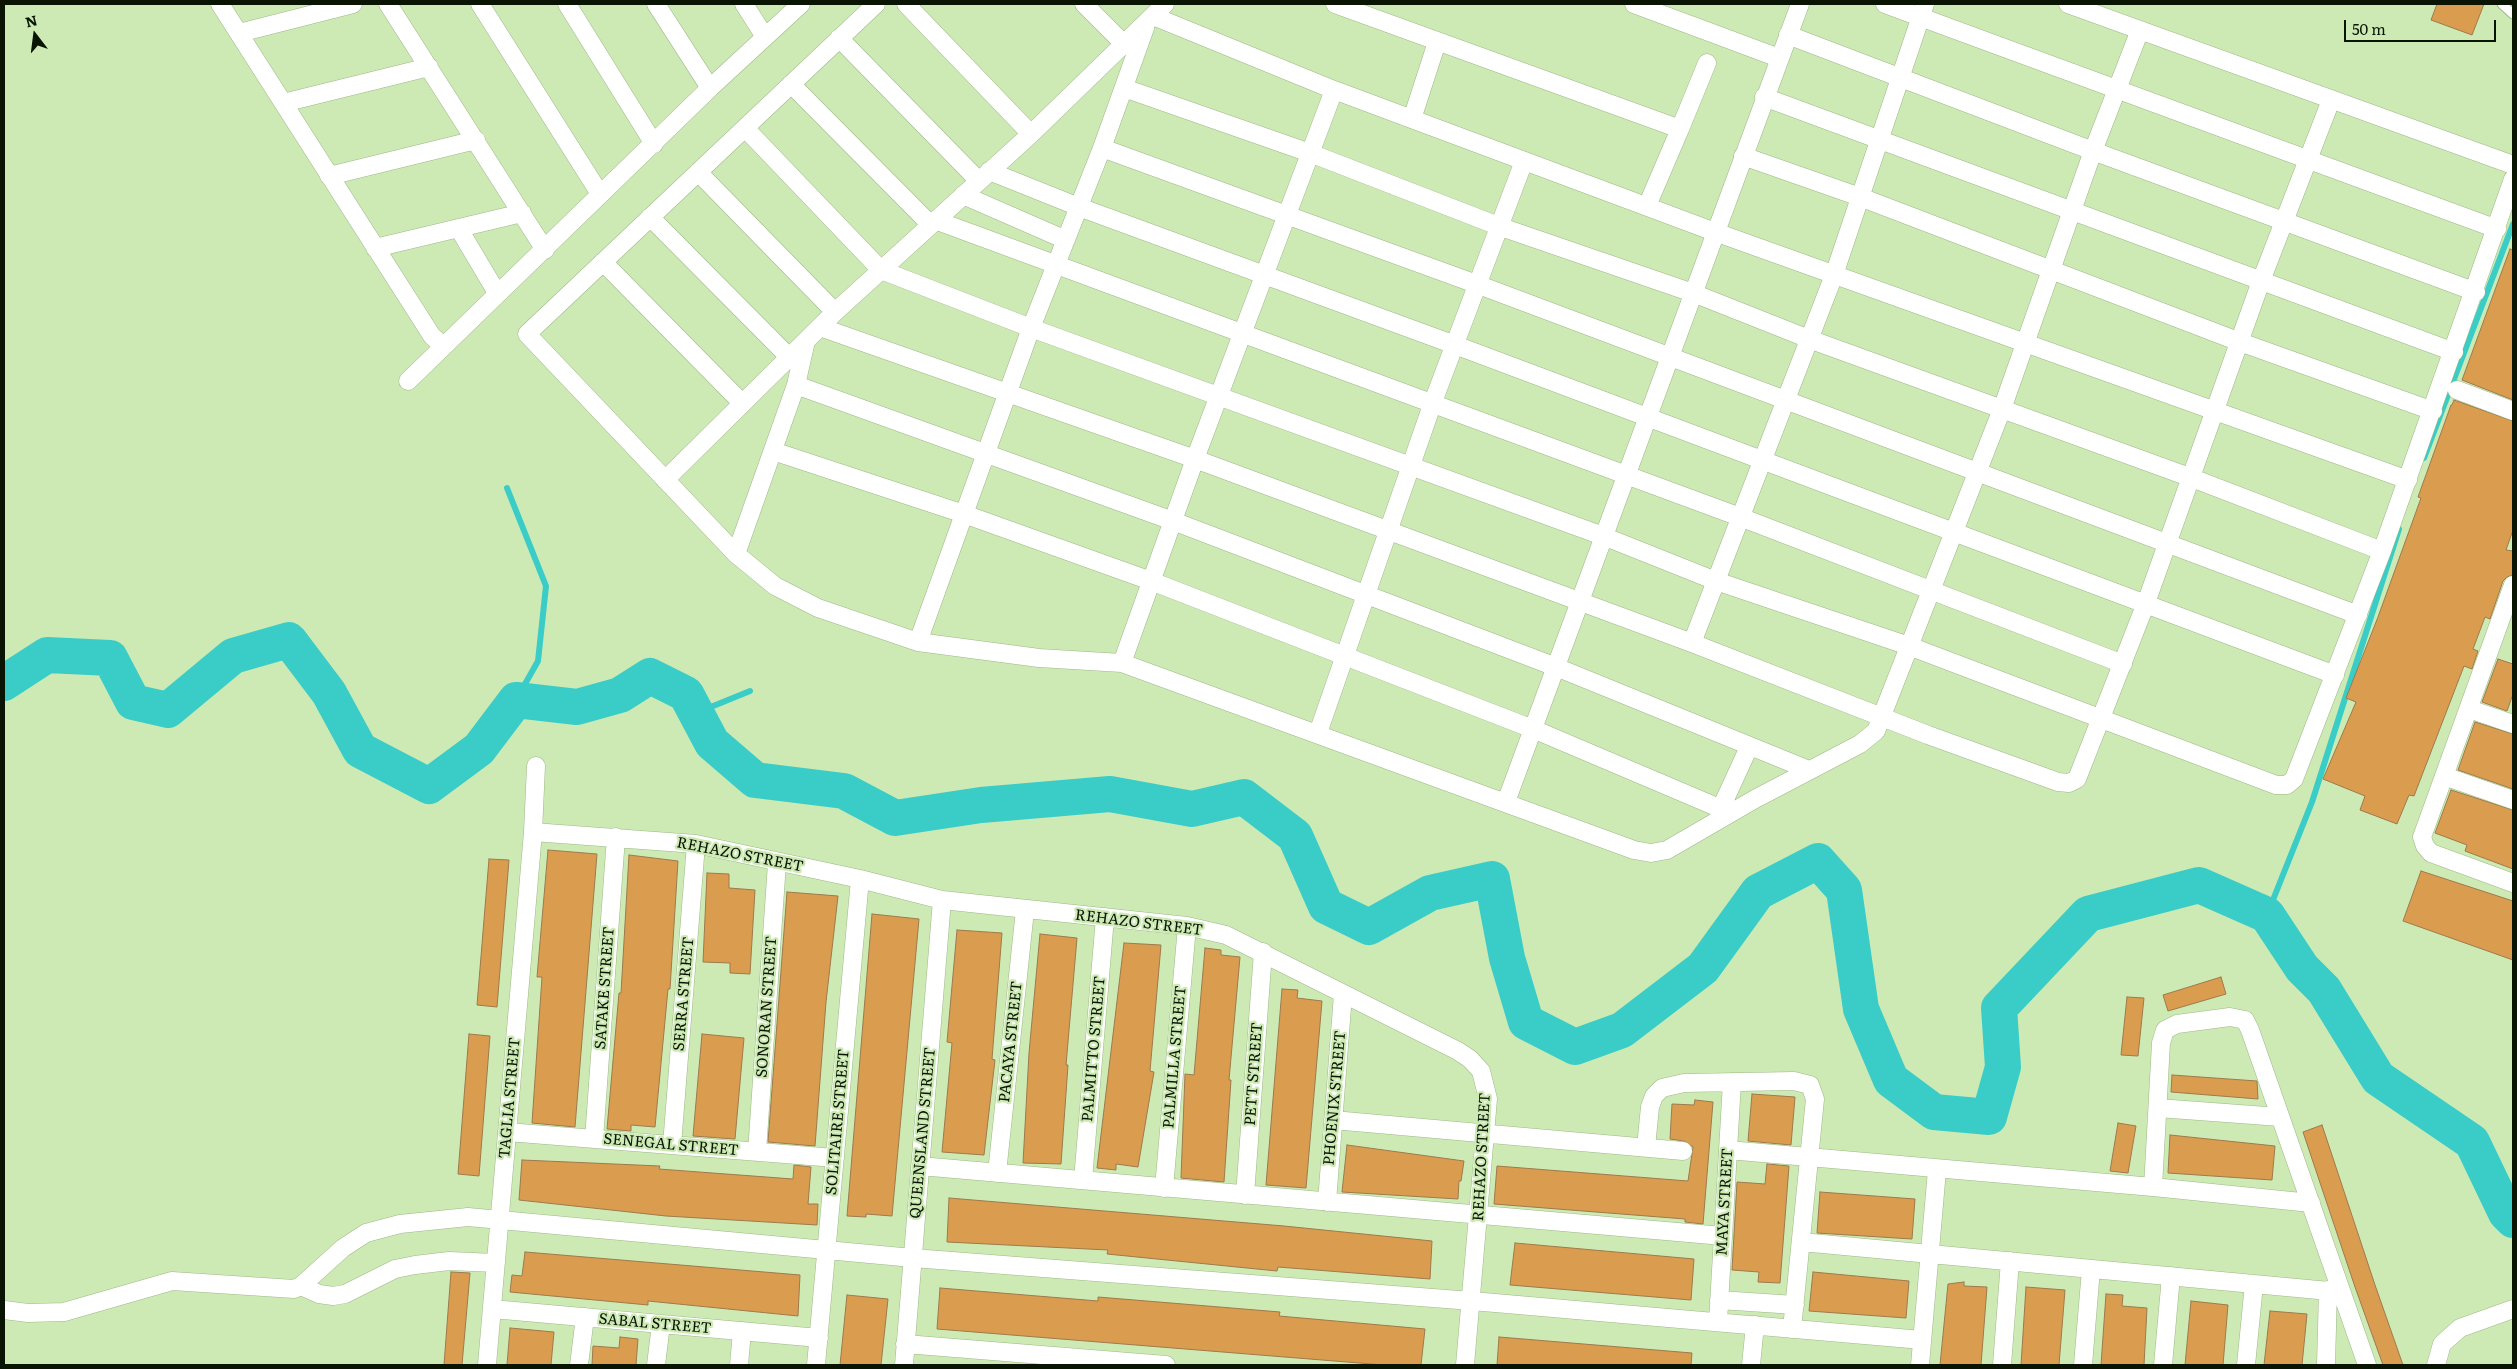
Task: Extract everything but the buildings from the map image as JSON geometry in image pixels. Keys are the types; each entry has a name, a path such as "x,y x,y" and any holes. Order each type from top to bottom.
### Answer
{"street":[{"path":"220,4 432,336 442,345"},
{"path":"239,33 353,4"},
{"path":"388,4 545,250"},
{"path":"480,4 600,194"},
{"path":"567,4 654,144"},
{"path":"656,4 710,88"},
{"path":"744,4 765,37"},
{"path":"408,381 442,345 545,250 710,88 801,4"},
{"path":"876,4 527,334 736,554 775,586 818,608 918,642 1039,658 1122,662 1634,850 1651,853 1667,850 1726,810 1860,744 1876,731 2002,409 2093,151 2140,30"},
{"path":"906,4 1031,134"},
{"path":"1084,4 1125,44"},
{"path":"1335,4 1680,129"},
{"path":"1634,4 1779,58"},
{"path":"1506,802 1764,97 1800,4"},
{"path":"1885,4 1923,11 2117,91 2308,158 2497,229"},
{"path":"2068,4 2513,165"},
{"path":"1692,643 1834,274 1923,11"},
{"path":"665,480 835,312 1031,134 1155,14"},
{"path":"918,642 1031,328 1124,88 1155,14"},
{"path":"1155,14 1334,90 1524,161 2025,344 2408,480"},
{"path":"1788,35 2093,151 2285,220 2476,292"},
{"path":"839,38 984,176 1079,207 1455,345 2146,603 2335,676"},
{"path":"1412,119 1437,42"},
{"path":"1647,206 1707,63"},
{"path":"283,103 429,67"},
{"path":"791,84 933,222 1433,402 2123,664"},
{"path":"1124,88 1310,153 1501,227 1693,293 1809,339 2192,478 2382,551"},
{"path":"1122,662 1195,459 1334,90"},
{"path":"1764,97 1880,138 2071,212 2454,352"},
{"path":"820,327 1195,459 1579,603 1692,643 2058,782 2068,783 2078,778 2123,664 2192,478 2261,281 2331,100"},
{"path":"745,128 881,270 1031,328 1604,536 1716,581 1909,646 2276,785 2287,785 2294,779 2335,676 2476,292 2513,179"},
{"path":"329,176 476,140"},
{"path":"1102,148 1670,356 2358,615"},
{"path":"1743,156 1860,197 2240,342 2433,410"},
{"path":"1318,733 1389,531 1410,465 1501,227 1524,161"},
{"path":"698,172 835,312"},
{"path":"963,195 1066,240"},
{"path":"375,248 522,214"},
{"path":"650,217 789,357"},
{"path":"459,228 497,293"},
{"path":"603,262 742,403"},
{"path":"736,554 796,385 806,341"},
{"path":"796,385 1173,521 1556,667 1809,770"},
{"path":"2457,390 2513,411"},
{"path":"773,451 964,514 1151,581 1533,729 1726,810"},
{"path":"2513,585 2422,838 2425,846 2431,852 2513,883"},
{"path":"2469,709 2513,724"},
{"path":"1726,810 1750,747"},
{"name":"TAGLIA STREET","path":"487,1365 533,832 536,766"},
{"path":"2444,776 2513,800"},
{"name":"REHAZO STREET","path":"533,832 696,844 860,879 942,900 1186,926 1226,935 1263,952 1470,1059 1481,1071 1488,1099 1465,1365"},
{"name":"SATAKE STREET","path":"594,1139 616,837"},
{"name":"SERRA STREET","path":"672,1145 696,844"},
{"name":"SONORAN STREET","path":"757,1152 777,862"},
{"name":"SOLITAIRE STREET","path":"816,1365 860,879"},
{"name":"QUEENSLAND STREET","path":"904,1365 942,900"},
{"name":"PACAYA STREET","path":"998,1173 1025,910"},
{"name":"PALMITTO STREET","path":"1083,1180 1105,917"},
{"name":"PALMILLA STREET","path":"1164,1188 1186,926"},
{"name":"PETT STREET","path":"1245,1195 1263,952"},
{"name":"PHOENIX STREET","path":"1327,1202 1343,994"},
{"path":"2153,1187 2161,1043 2165,1030 2176,1024 2238,1017 2245,1020 2311,1204 2334,1291 2367,1365"},
{"path":"1646,1147 1650,1108 1654,1096 1662,1088 1684,1083 1732,1082 1802,1082 1810,1085 1815,1099 1792,1329"},
{"name":"MAYA STREET","path":"1718,1322 1732,1082"},
{"path":"2158,1108 2280,1117"},
{"path":"1332,1120 1682,1150"},
{"name":"SENEGAL STREET","path":"507,1132 835,1158"},
{"path":"1728,1150 1937,1170 2153,1187 2311,1204"},
{"path":"920,1166 1723,1236"},
{"path":"1920,1365 1937,1170"},
{"path":"301,1286 343,1248 366,1233 400,1224 432,1219 468,1217 912,1258 1472,1301 1922,1340"},
{"path":"1801,1242 2334,1291"},
{"path":"4,1310 28,1313 64,1312 172,1281 272,1289 301,1286 319,1294 339,1295 345,1294 395,1269 449,1261 496,1263"},
{"path":"2002,1365 2010,1261"},
{"path":"2083,1365 2091,1269"},
{"path":"2163,1365 2171,1276"},
{"path":"2246,1365 2254,1284"},
{"path":"2326,1365 2334,1291"},
{"path":"1719,1300 1795,1306"},
{"name":"SABAL STREET","path":"492,1309 819,1338"},
{"path":"2436,1365 2442,1344 2460,1328 2513,1309"},
{"path":"579,1365 585,1317"},
{"path":"656,1365 661,1324"},
{"path":"1751,1365 1754,1325"},
{"path":"739,1365 742,1331"},
{"path":"905,1344 1063,1361 1166,1365"}],"lane":[{"path":"2502,4 2513,14"}],"waterway":[{"path":"2424,458 2513,224"},
{"path":"507,488 546,586 538,661 516,700"},
{"path":"2267,915 2312,802 2399,529"},
{"path":"4,683 47,655 110,658 133,702 168,710 233,656 289,640 329,693 360,750 429,786 479,749 516,700 577,707 620,695 650,676 686,694 712,743 755,780 844,791 895,818 981,805 1110,794 1192,809 1244,797 1295,836 1326,906 1369,927 1430,893 1492,879 1507,958 1526,1022 1575,1047 1622,1030 1703,968 1758,892 1818,861 1844,890 1861,1009 1891,1080 1934,1112 1989,1117 2003,1067 1999,1008 2088,914 2199,885 2267,915 2302,968 2324,990 2378,1078 2472,1142 2506,1213 2513,1220"},
{"path":"696,713 750,691"}]}
